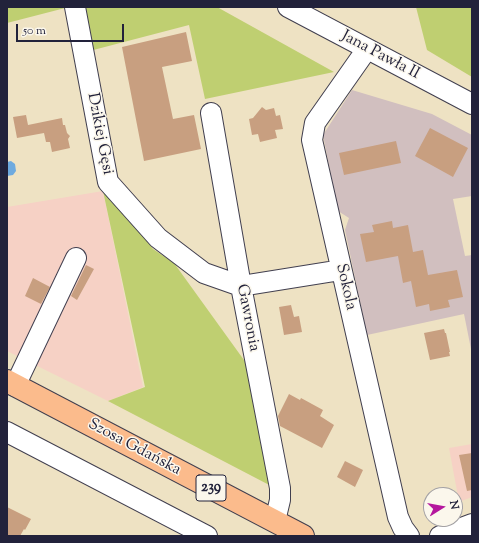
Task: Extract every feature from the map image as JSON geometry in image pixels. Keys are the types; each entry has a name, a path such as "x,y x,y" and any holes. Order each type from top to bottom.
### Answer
{"main road":[{"name":"Szosa Gdańska","path":"11,383 303,536"}],"street":[{"name":"Dzikiej Gęsi","path":"75,7 108,182 158,238 204,273 241,286 341,270"},
{"name":"Jana Pawła II","path":"288,7 472,104"},
{"name":"Sokola","path":"367,49 315,123 312,140 398,517 409,536"},
{"name":"Gawronia","path":"211,114 241,286 280,488 280,500 275,521"},
{"path":"11,383 76,258"},
{"path":"7,432 207,536"},
{"path":"440,536 472,524"}],"shaded area":[{"path":"352,90 432,114 472,135 472,196 453,199 465,256 472,255 472,354 464,314 367,335 345,230 349,218 338,211 323,135"},
{"path":"103,191 143,387 108,401 7,351 7,207"},
{"path":"472,444 472,497 463,500 463,487 456,487 449,448"}],"green space":[{"path":"7,7 69,7 7,23"},
{"path":"69,7 217,7 334,72 205,99 189,25 78,54"},
{"path":"416,7 472,7 472,77 427,50"},
{"path":"103,191 117,202 153,249 174,263 249,367 275,488 108,401 145,387"}],"water":[{"path":"11,161 15,164 16,171 13,175 7,176 7,162"}],"building":[{"path":"186,32 192,61 162,67 173,119 194,115 201,149 144,161 122,47"},
{"path":"262,107 266,110 274,108 276,116 280,115 283,129 275,130 277,138 260,142 258,134 252,135 249,119 253,118"},
{"path":"26,115 28,125 62,118 63,125 65,125 67,133 70,136 68,139 70,148 52,152 50,142 46,142 44,133 17,138 13,117"},
{"path":"430,128 468,148 453,177 415,156"},
{"path":"396,141 401,163 344,175 339,153"},
{"path":"392,221 393,228 408,225 413,252 423,250 428,275 457,270 463,297 448,300 450,307 430,311 429,304 416,307 411,281 403,283 398,256 366,262 360,234 374,232 372,225"},
{"path":"86,265 94,269 77,300 71,296"},
{"path":"33,278 50,287 41,304 25,296"},
{"path":"291,305 294,317 299,316 302,332 284,335 279,307"},
{"path":"444,329 450,356 430,360 424,333"},
{"path":"289,394 300,400 301,398 323,410 320,416 334,425 322,448 280,426 278,416"},
{"path":"472,453 472,490 467,491 459,455"},
{"path":"345,461 363,470 355,487 337,477"},
{"path":"7,507 31,519 20,536 7,536"}]}
